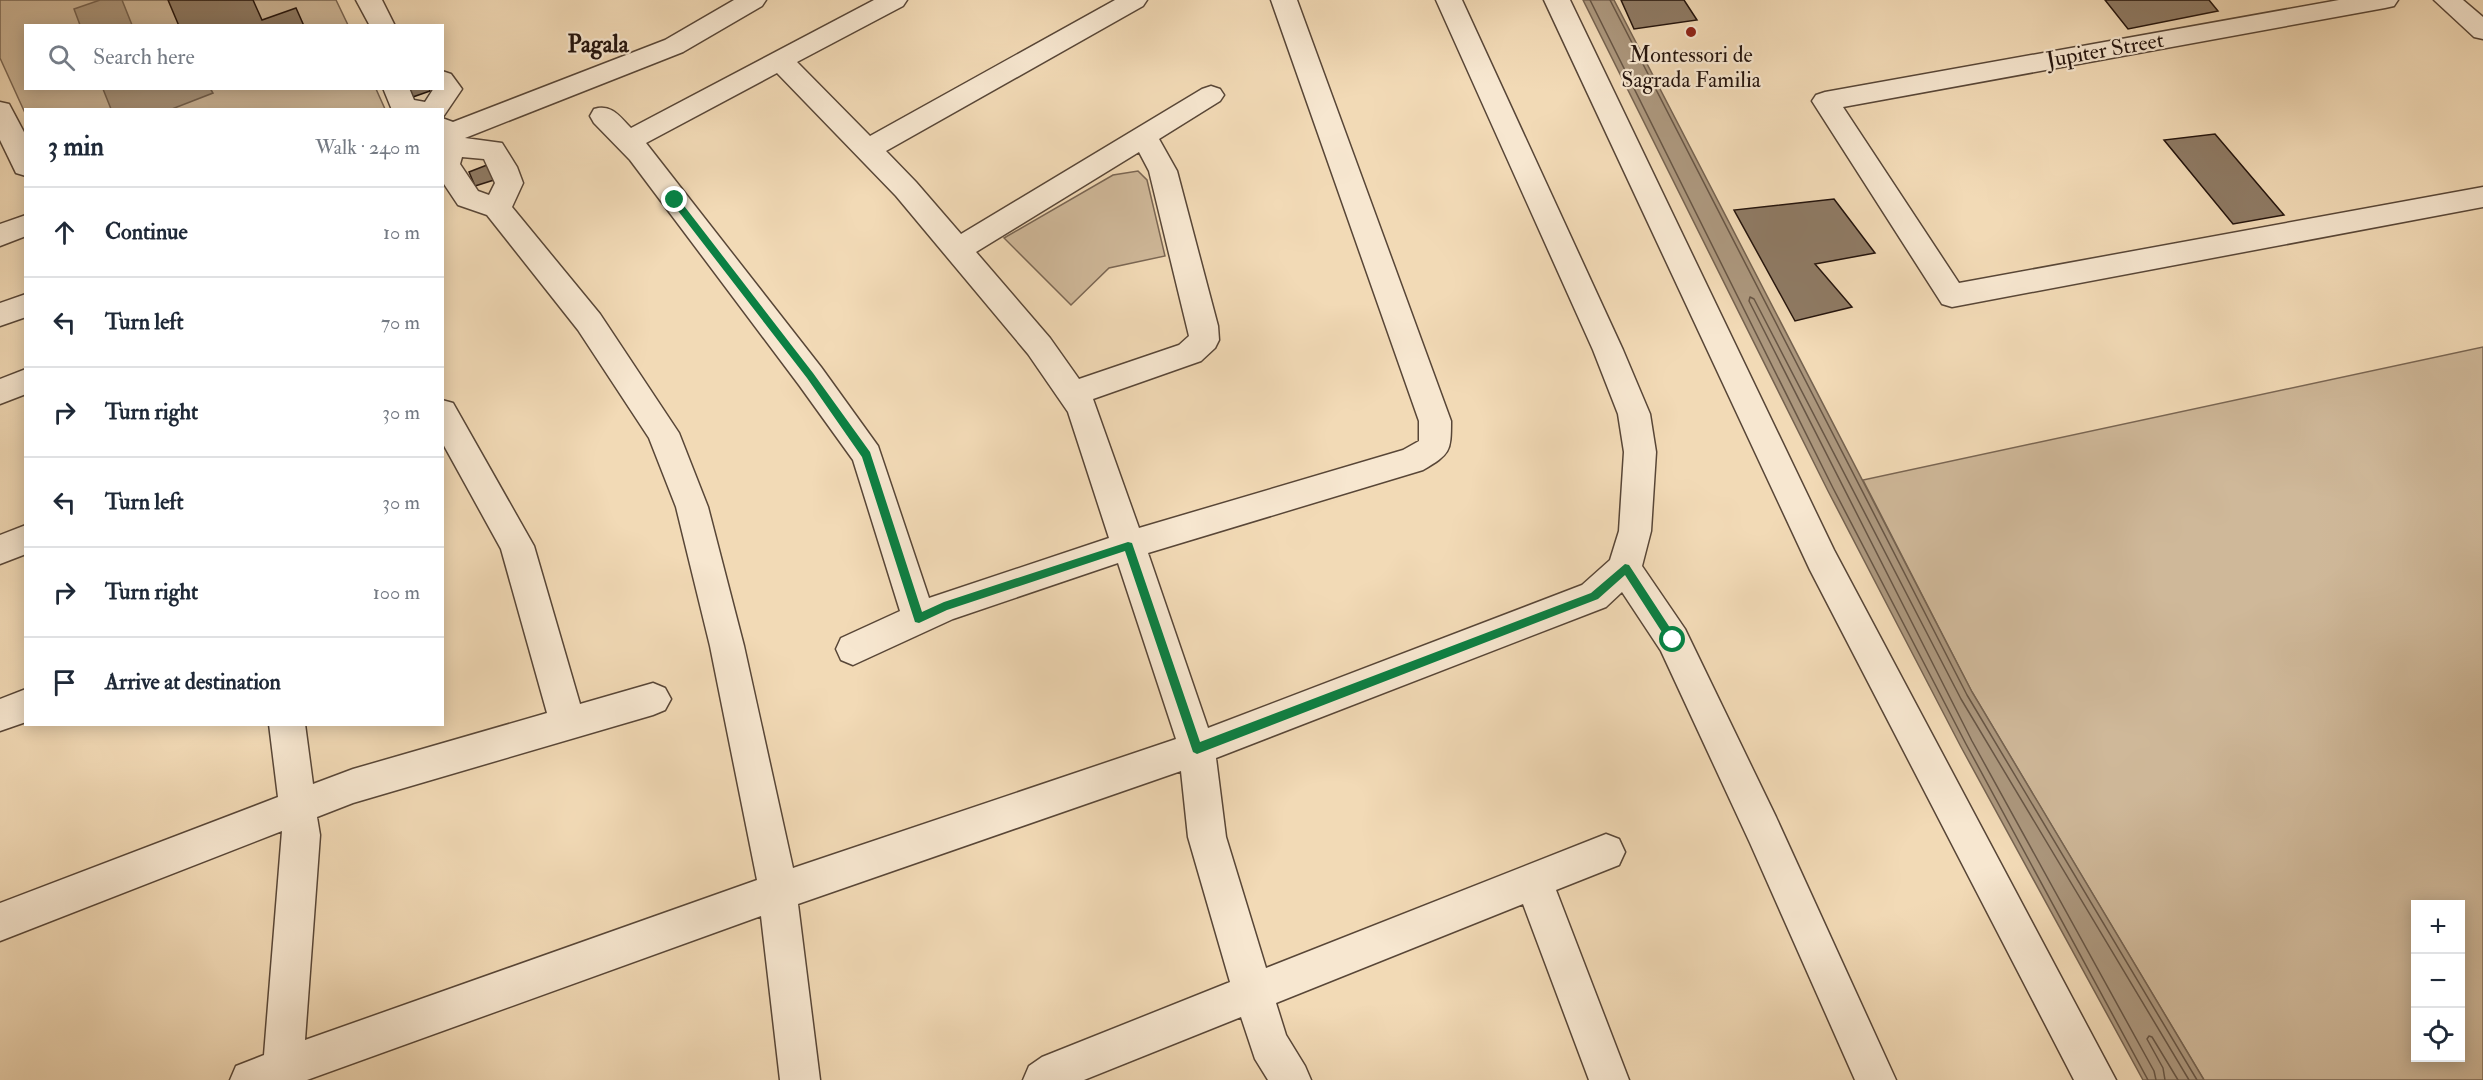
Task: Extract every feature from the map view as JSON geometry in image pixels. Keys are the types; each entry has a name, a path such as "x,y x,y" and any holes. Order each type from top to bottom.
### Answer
{"street":[{"path":"369,0 382,24"},
{"path":"447,136 674,46 753,0"},
{"path":"628,141 894,0"},
{"path":"868,149 1134,0"},
{"path":"853,649 944,606 1185,527 1412,461 1435,447 1435,421 1284,0"},
{"path":"287,726 301,835 272,1076 778,891 1197,749 1594,596 1625,568 1635,531 1640,452 1634,414 1608,350 1449,0"},
{"path":"1557,0 1822,560 2096,1080"},
{"name":"Jupiter Street","path":"2385,0 1825,101 1952,296 2483,197"},
{"path":"2447,0 2483,31"},
{"path":"780,60 906,189 1039,346 1082,408 1197,749 1207,837 1269,1045 1291,1080"},
{"path":"435,108 449,89 444,83"},
{"path":"397,90 404,108"},
{"path":"958,250 1210,95"},
{"path":"0,111 24,162"},
{"path":"603,116 639,153 810,376 867,455 919,618"},
{"path":"447,136 446,164 468,198 497,208 589,322 663,433 692,507 727,646 778,891 800,1080"},
{"path":"447,136 492,150 504,167 509,183 497,208"},
{"path":"1071,394 1190,353 1204,340 1203,326 1163,171 1144,136"},
{"path":"0,235 24,226"},
{"path":"0,315 24,306"},
{"path":"0,392 24,382"},
{"path":"444,416 517,546 568,724"},
{"path":"0,550 24,540"},
{"path":"1625,568 1673,640 1763,830 1876,1080"},
{"path":"0,922 353,786 653,699"},
{"path":"0,715 24,706"},
{"path":"1043,1080 1056,1071 1606,852"},
{"path":"1533,880 1609,1080"}],"shaded area":[{"path":"0,0 336,0 348,24 24,24 24,90 376,90 385,108 24,108 24,111 0,58"},
{"path":"1138,171 1147,180 1165,256 1109,268 1071,305 1004,238 1113,175"},
{"path":"2483,347 2483,1080 2204,1080 1972,692 1863,480"}],"water":[{"path":"100,0 122,0 132,24 80,24 74,9"},
{"path":"1583,0 1614,0 1972,692 2204,1080 2143,1080 1961,747 1828,491"},
{"path":"103,90 211,90 213,93 175,108 111,108"}],"building":[{"path":"168,0 253,0 262,20 296,8 303,24 178,24"},
{"path":"1621,0 1684,0 1697,20 1634,29"},
{"path":"2105,0 2209,0 2218,11 2128,29"},
{"path":"407,90 430,90 430,91 410,98"},
{"path":"2215,134 2284,215 2233,224 2164,140"},
{"path":"487,165 494,180 475,186 469,172"},
{"path":"1834,199 1875,253 1815,264 1852,307 1795,321 1734,210"}],"place":[{"name":"Montessori de Sagrada Familia","path":"1691,32"}],"district":[{"name":"Pagala","path":"598,44"}],"route":[{"path":"675,200 810,376 867,455 919,618 944,606 1128,546 1197,749 1594,596 1625,568 1673,640"}]}
